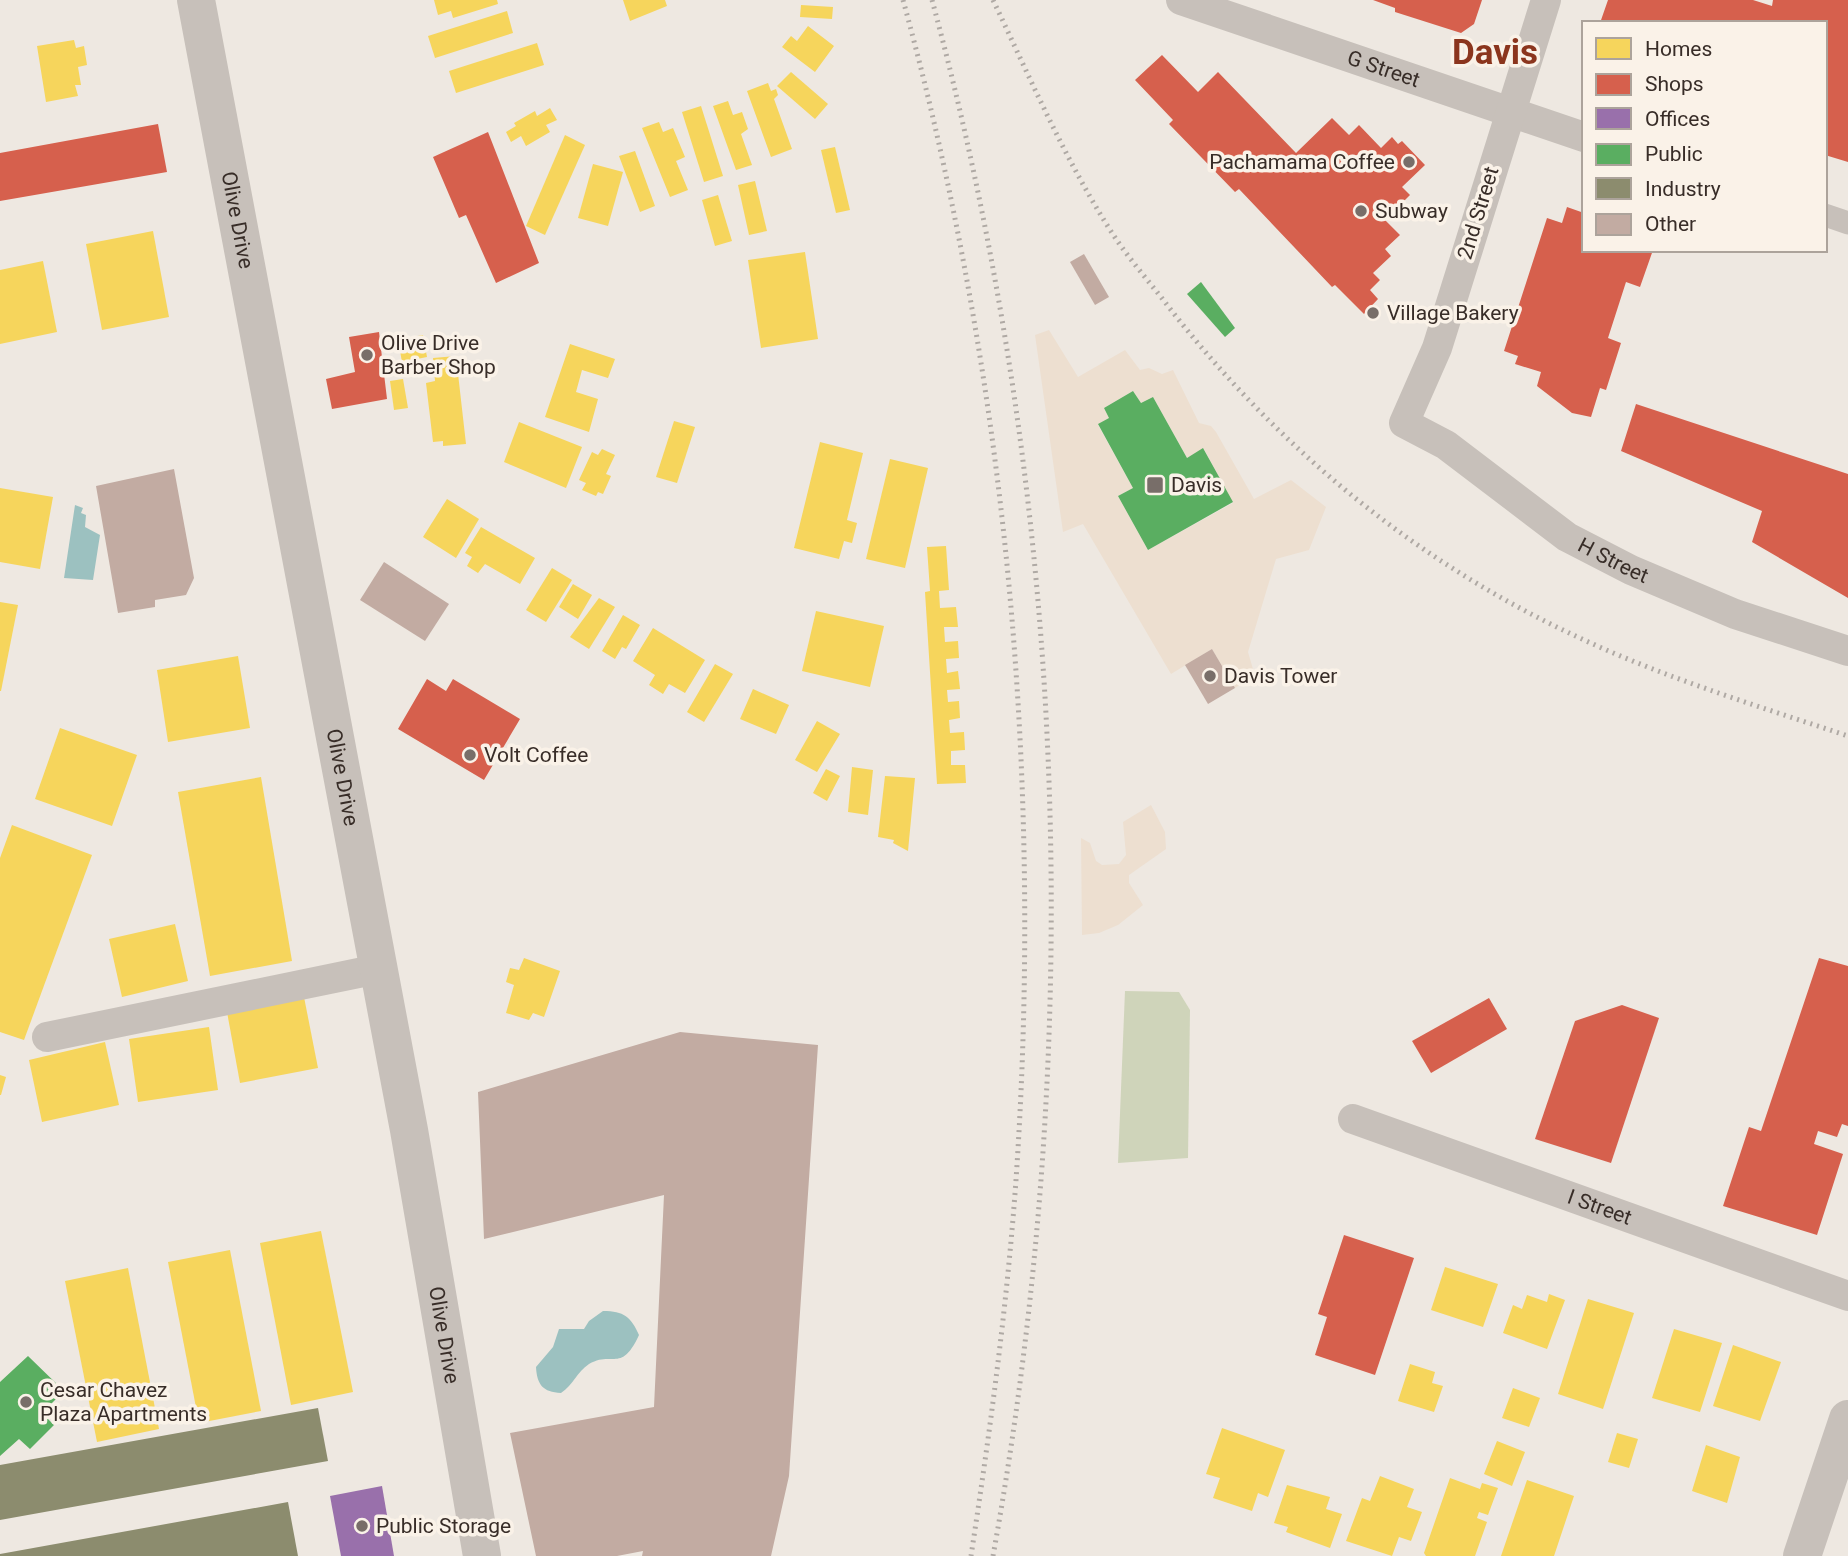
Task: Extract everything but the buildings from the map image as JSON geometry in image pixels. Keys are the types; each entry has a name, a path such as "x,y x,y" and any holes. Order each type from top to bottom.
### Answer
{"street":[{"name":"Olive Drive","path":"196,0 379,969 482,1556"},
{"name":"G Street","path":"1181,0 1582,136"},
{"name":"2nd Street","path":"1404,424 1437,348 1546,0"},
{"path":"1827,216 1848,223"},
{"name":"H Street","path":"1404,424 1447,445 1577,543 1735,614 1848,650"},
{"path":"47,1037 379,969"},
{"name":"I Street","path":"1353,1119 1848,1296"},
{"path":"1802,1556 1848,1419"}],"green space":[{"path":"1125,991 1179,992 1190,1010 1188,1158 1118,1163"}],"shaded area":[{"path":"1049,330 1078,377 1125,350 1140,370 1149,368 1162,374 1173,370 1199,423 1211,426 1216,432 1254,499 1291,480 1326,507 1309,550 1276,559 1248,652 1255,676 1235,688 1212,649 1171,674 1083,524 1063,532 1035,335","holes":["1133,391 1141,403 1153,397 1187,458 1204,449 1233,503 1148,550 1118,496 1133,488 1098,425 1109,418 1104,408"]},
{"path":"1151,805 1165,832 1166,849 1129,875 1129,883 1143,905 1118,925 1099,933 1082,935 1081,838 1090,843 1096,861 1102,865 1119,864 1126,855 1123,822"}],"water":[{"path":"75,505 83,508 81,513 86,515 85,527 100,535 93,580 64,578"},
{"path":"603,1311 616,1312 630,1319 639,1335 633,1347 621,1358 597,1360 589,1364 561,1393 545,1389 538,1379 536,1367 553,1347 559,1329 584,1329 589,1321"}],"railway":[{"path":"903,0 939,144 969,290 992,438 1009,586 1020,734 1024,883 1023,1032 1016,1180 997,1368 971,1556"},
{"path":"932,0 978,191 1012,384 1036,579 1049,775 1051,971 1042,1166 1023,1362 993,1556"},
{"path":"993,0 1065,150 1119,244 1204,351 1250,402 1299,450 1350,494 1404,536 1461,574 1582,639 1680,679 1848,736"}],"place":[{"name":"Pachamama Coffee","path":"1409,162"},
{"name":"Subway","path":"1361,211"},
{"name":"Village Bakery","path":"1373,313"},
{"name":"Olive Drive Barber Shop","path":"367,355"},
{"name":"Davis","path":"1155,485"},
{"name":"Davis Tower","path":"1210,676"},
{"name":"Volt Coffee","path":"470,755"},
{"name":"Cesar Chavez Plaza Apartments","path":"26,1402"},
{"name":"Public Storage","path":"362,1526"}],"district":[{"name":"Davis","path":"1495,52"}]}
